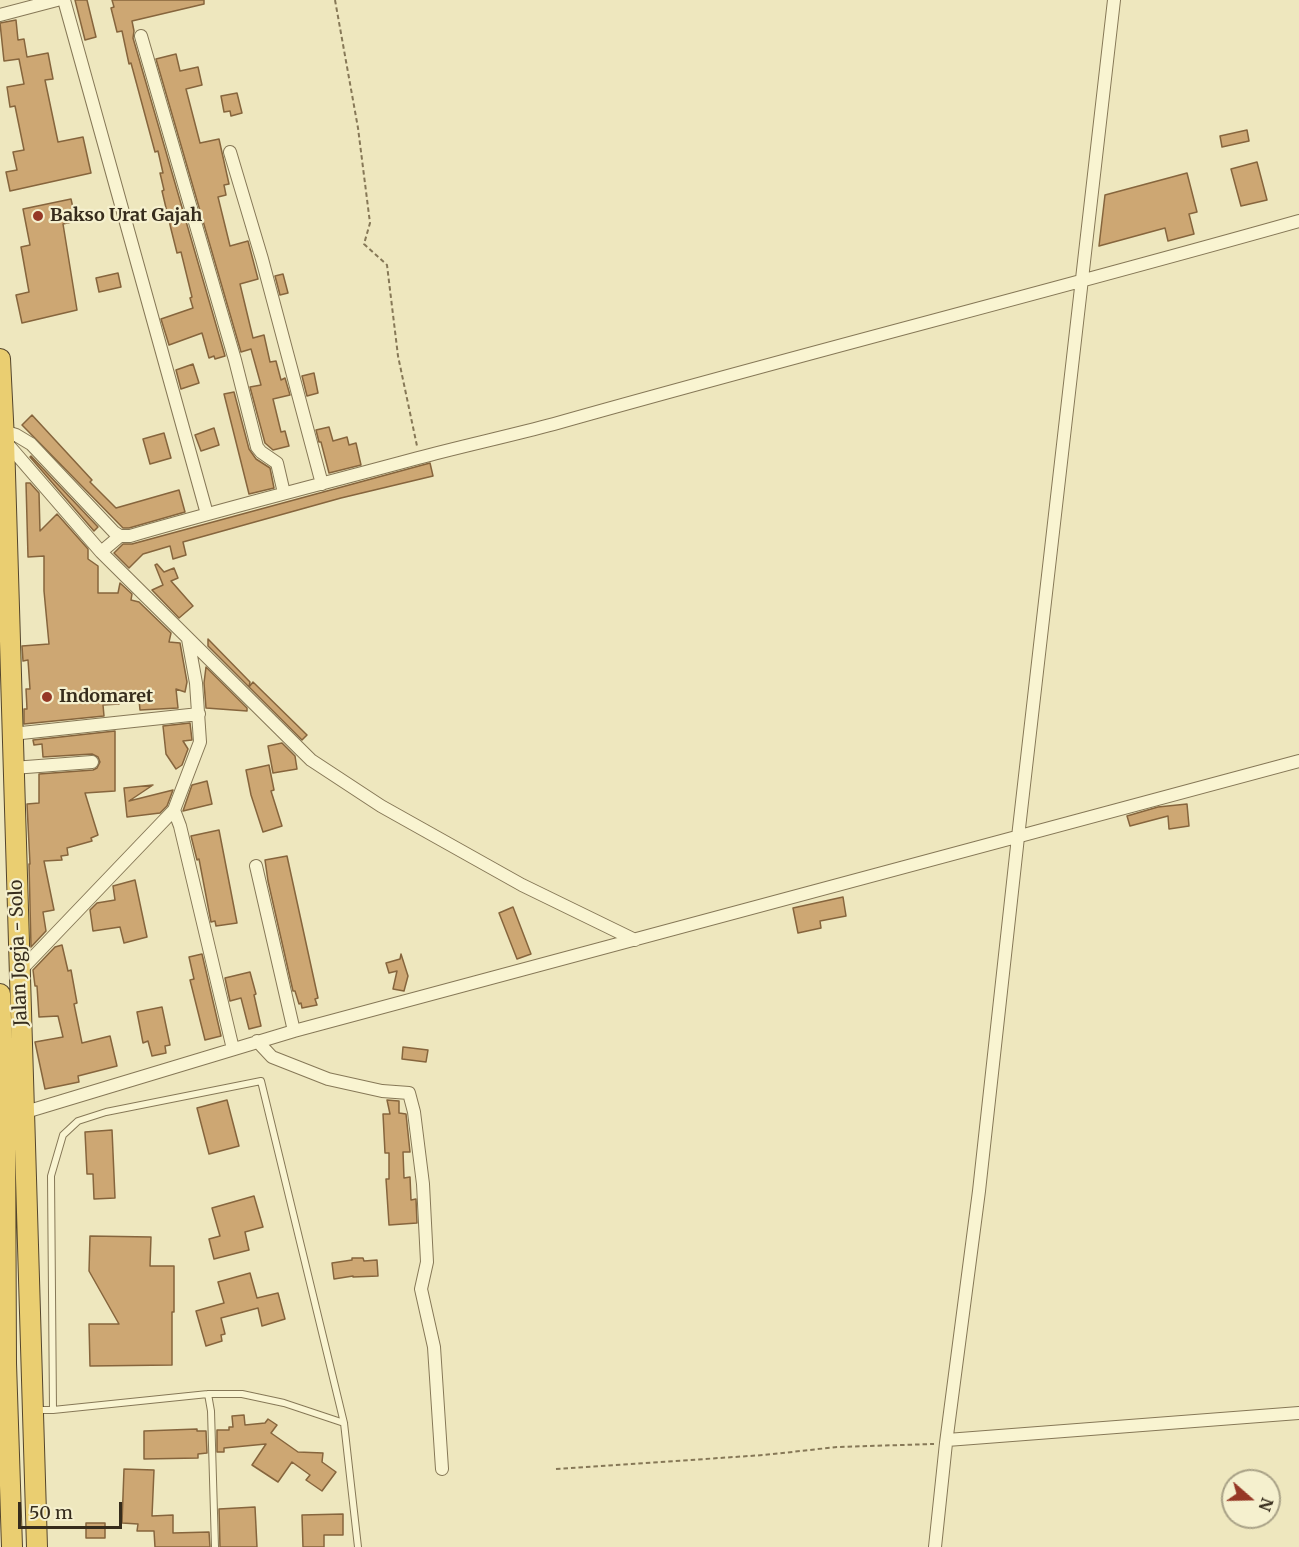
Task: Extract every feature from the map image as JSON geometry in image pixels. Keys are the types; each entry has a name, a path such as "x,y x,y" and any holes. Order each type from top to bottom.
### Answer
{"highway":[{"name":"Jalan Jogja - Solo","path":"0,360 20,971 15,1115 3,1192 12,1547"},
{"name":"Jalan Jogja - Solo","path":"0,994 15,1115 33,1410 37,1547"}],"street":[{"path":"0,15 57,0"},
{"path":"64,0 207,514"},
{"path":"935,1547 946,1442 979,1191 1114,0"},
{"path":"141,36 222,314 257,447 277,463 285,493"},
{"path":"230,152 262,259 322,484"},
{"path":"3,434 31,444 114,532 120,536 130,536 1299,221"},
{"path":"3,434 101,552 311,760 381,806 522,885 635,940"},
{"path":"101,552 120,536"},
{"path":"20,971 174,810 200,742 199,714 188,639"},
{"path":"12,734 199,714"},
{"path":"15,1115 257,1041 1299,760"},
{"path":"13,768 92,762"},
{"path":"174,810 180,826 232,1049"},
{"path":"256,866 294,1031"},
{"path":"257,1041 272,1057 328,1078 382,1091 409,1093 414,1112 423,1184 427,1262 422,1289 435,1347 442,1469"},
{"path":"946,1442 1299,1413"}],"lane":[{"path":"53,1410 51,1176 63,1135 78,1121 106,1112 261,1081 344,1423 358,1547"},
{"path":"33,1410 53,1410 208,1394 242,1394 284,1403 344,1423"},
{"path":"208,1394 211,1410 215,1547"}],"path":[{"path":"335,0 358,128 369,211 370,223 364,244 387,266 398,356 420,458"},
{"path":"556,1468 780,1454 837,1447 946,1442"}],"building":[{"path":"75,0 87,0 96,37 85,40"},
{"path":"112,0 204,0 204,4 132,21 133,38 225,356 209,358 202,333 169,345 161,319 193,308 190,298 192,297 181,252 177,253 162,191 164,190 160,173 163,173 158,151 155,152 131,63 129,64 122,31 117,32 111,8 114,7"},
{"path":"16,20 18,40 24,39 27,57 48,53 53,79 45,80 58,142 83,137 91,173 10,191 6,172 17,170 13,152 24,150 15,106 10,107 7,87 24,84 19,59 4,61 0,23"},
{"path":"176,54 180,71 198,67 202,85 186,89 200,143 219,139 229,184 224,185 226,195 218,197 230,246 248,241 258,279 240,284 253,338 264,335 270,362 276,361 281,380 285,378 290,395 273,399 281,432 285,431 289,446 273,450 265,443 250,387 261,385 251,349 241,352 156,59"},
{"path":"237,93 242,113 231,116 230,111 224,112 221,96"},
{"path":"1247,130 1249,141 1222,147 1220,136"},
{"path":"1257,162 1267,200 1241,206 1231,169"},
{"path":"1187,173 1197,212 1189,214 1194,234 1168,241 1165,228 1099,246 1105,195"},
{"path":"71,199 76,221 63,224 77,310 22,323 16,295 29,292 21,247 30,245 23,209"},
{"path":"118,273 121,287 99,292 96,278"},
{"path":"283,274 288,293 280,295 275,276"},
{"path":"193,364 199,383 181,389 176,370"},
{"path":"314,373 318,393 307,396 302,376"},
{"path":"234,392 249,449 256,459 270,468 274,488 249,494 224,394"},
{"path":"32,415 92,480 90,482 116,508 179,490 185,512 123,528 22,425"},
{"path":"329,427 333,441 347,437 349,445 356,443 361,465 329,473 316,430"},
{"path":"214,428 219,445 201,451 195,435"},
{"path":"164,433 171,458 150,464 143,439"},
{"path":"30,457 98,527 94,531"},
{"path":"430,463 433,476 341,498 183,542 186,555 173,559 170,546 143,554 129,568 114,553 123,544 132,544"},
{"path":"26,483 30,483 39,493 40,531 57,514 88,549 88,559 98,566 98,593 118,593 120,583 132,594 131,600 139,602 171,633 169,642 180,643 187,682 185,692 176,689 178,708 140,710 139,700 119,702 119,704 103,705 104,716 24,724 24,709 27,709 26,689 30,689 28,660 23,661 22,646 49,644 44,591 44,556 28,557"},
{"path":"157,564 164,572 174,568 178,578 171,581 193,606 179,618 152,590 163,585 155,565"},
{"path":"208,639 250,682 249,687 208,646"},
{"path":"206,667 247,708 247,711 206,708 204,683"},
{"path":"253,682 307,735 302,740 249,687"},
{"path":"190,723 192,740 183,741 188,749 182,765 176,769 166,754 163,726"},
{"path":"115,731 115,791 85,793 98,835 91,838 92,841 67,848 68,855 61,856 62,860 44,861 54,910 43,912 46,931 31,947 27,804 39,803 39,774 93,770 100,762 98,757 92,754 43,757 42,744 34,745 33,740"},
{"path":"282,743 295,756 297,769 273,773 268,746"},
{"path":"269,765 274,790 271,791 282,826 263,832 246,770"},
{"path":"207,781 212,804 183,811 192,785"},
{"path":"153,785 129,801 173,790 167,806 160,813 127,817 124,788"},
{"path":"1187,804 1189,826 1169,829 1168,816 1130,826 1127,816 1158,807"},
{"path":"219,830 237,923 216,926 215,921 211,922 199,859 197,860 191,836"},
{"path":"287,856 318,998 315,999 317,1005 302,1008 293,991 265,860"},
{"path":"135,880 147,937 124,943 120,927 93,931 90,910 97,903 115,900 113,886"},
{"path":"843,897 846,916 820,921 821,928 798,933 793,908"},
{"path":"513,907 531,954 517,959 499,913"},
{"path":"62,945 68,971 71,970 77,1003 74,1004 82,1043 110,1036 117,1066 78,1076 79,1082 45,1089 35,1042 63,1037 58,1016 39,1017 37,986 35,986 33,970 55,947"},
{"path":"202,954 221,1036 205,1040 190,980 194,979 189,957"},
{"path":"401,954 408,976 404,991 393,989 397,971 389,973 386,963 400,959"},
{"path":"250,972 261,1026 249,1029 241,998 230,1001 225,978"},
{"path":"162,1007 170,1045 165,1046 166,1053 152,1056 148,1041 143,1043 137,1012"},
{"path":"403,1047 428,1050 426,1062 402,1059"},
{"path":"227,1100 239,1146 209,1154 197,1108"},
{"path":"387,1100 399,1101 399,1113 406,1114 410,1152 403,1152 404,1178 410,1177 411,1200 416,1199 417,1223 389,1225 386,1179 389,1179 389,1153 385,1153 383,1114 390,1114"},
{"path":"112,1130 115,1198 94,1199 93,1174 87,1174 85,1132"},
{"path":"254,1196 263,1227 245,1232 249,1250 214,1259 209,1239 220,1236 212,1208"},
{"path":"90,1236 151,1237 150,1266 174,1266 172,1365 90,1366 89,1324 119,1324 89,1271"},
{"path":"352,1258 363,1258 364,1261 377,1260 378,1276 334,1279 332,1263 352,1260"},
{"path":"250,1273 257,1298 278,1293 285,1319 262,1326 258,1308 221,1318 225,1334 221,1335 222,1341 206,1346 196,1311 224,1303 218,1282"},
{"path":"244,1415 245,1425 265,1423 268,1419 277,1425 271,1433 298,1452 323,1453 322,1462 336,1472 322,1491 306,1480 310,1475 292,1462 278,1482 252,1465 266,1444 224,1448 224,1452 217,1452 217,1430 229,1430 229,1427 233,1427 232,1416"},
{"path":"197,1429 197,1431 206,1431 207,1453 198,1454 198,1458 144,1459 144,1431"},
{"path":"124,1469 154,1470 152,1516 173,1515 173,1533 209,1532 210,1547 155,1547 154,1531 137,1531 138,1524 122,1523"},
{"path":"255,1507 257,1547 220,1547 219,1509"},
{"path":"343,1514 343,1535 324,1535 324,1547 303,1547 302,1515"},
{"path":"86,1523 105,1523 105,1538 86,1538"}],"place":[{"name":"Bakso Urat Gajah","path":"38,216"},
{"name":"Indomaret","path":"47,697"}]}
